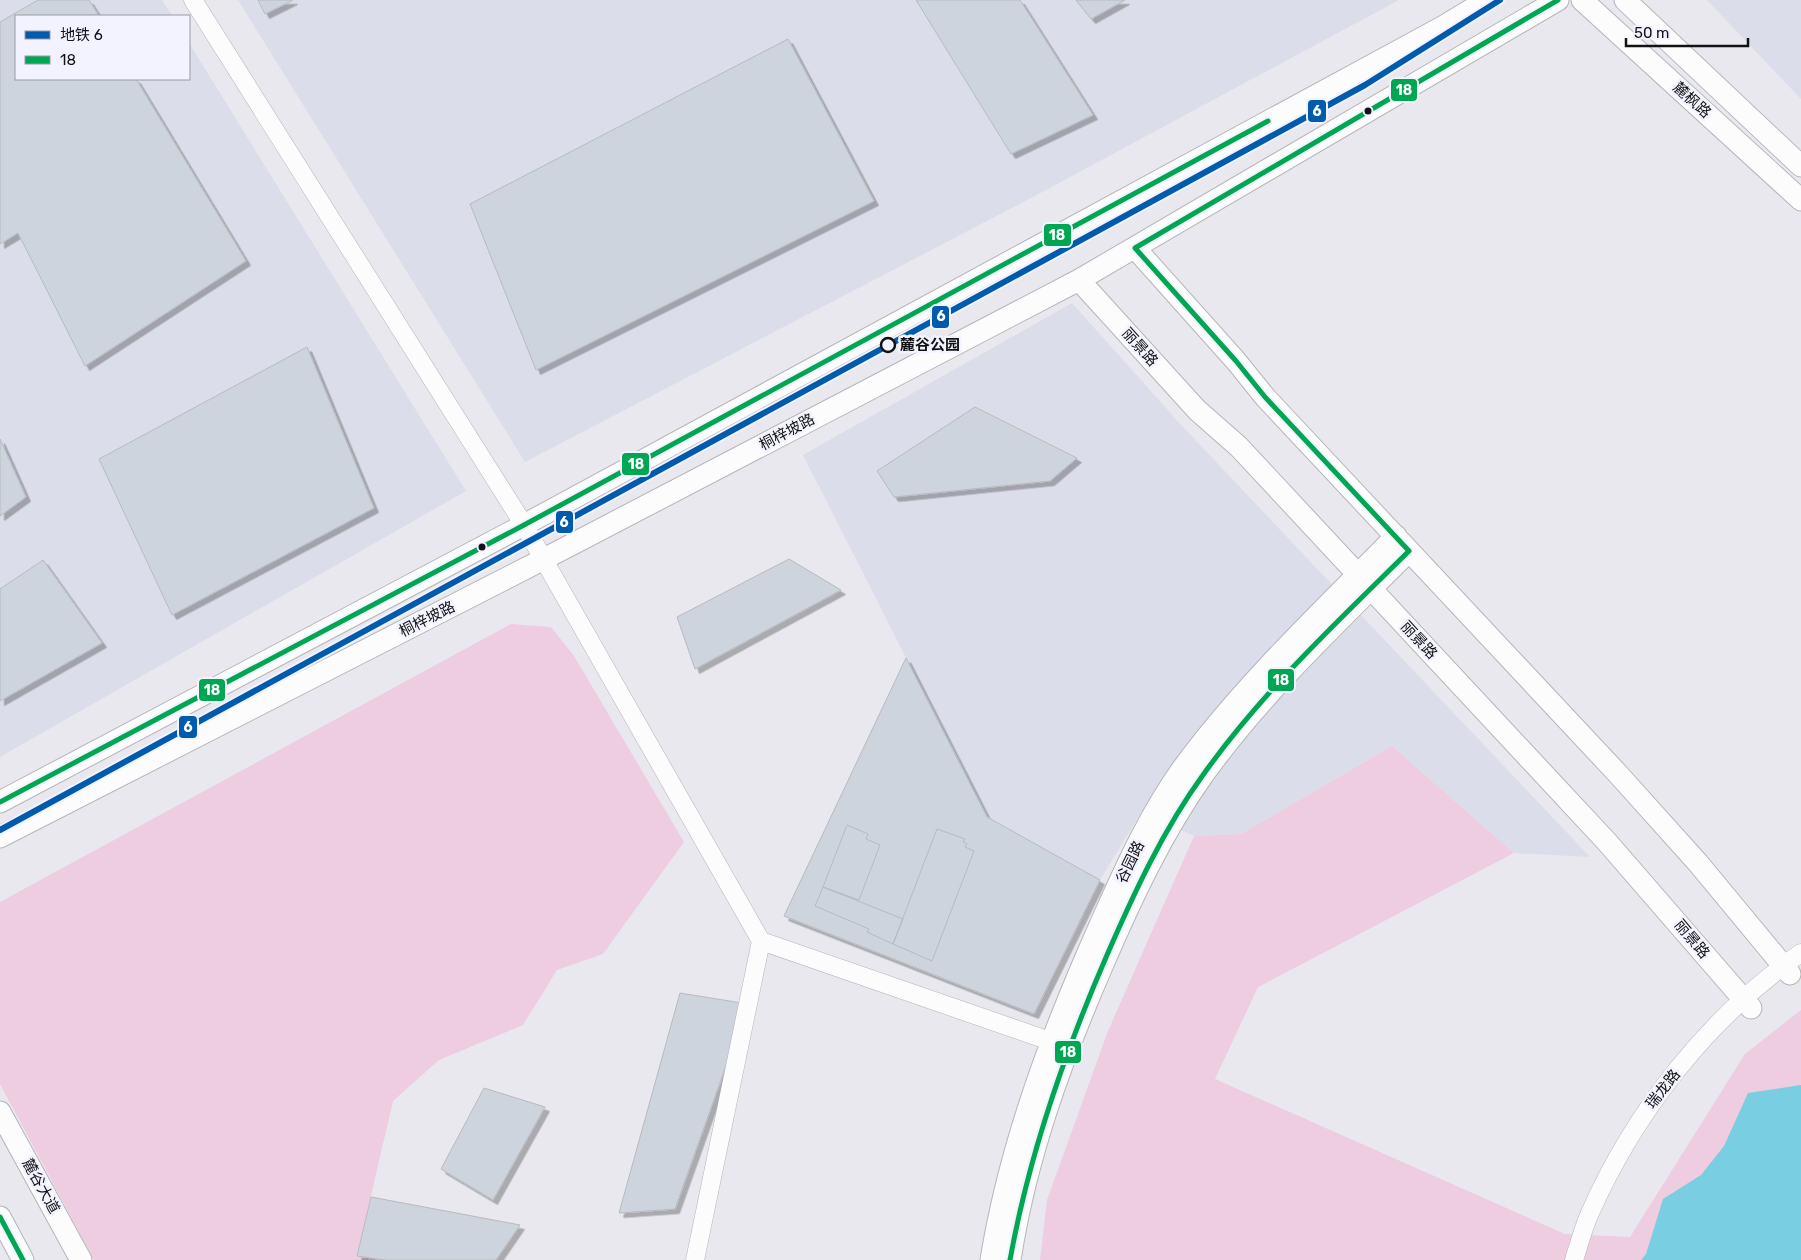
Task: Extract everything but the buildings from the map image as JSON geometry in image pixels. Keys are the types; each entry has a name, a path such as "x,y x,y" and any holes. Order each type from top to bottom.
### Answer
{"main road":[{"path":"0,802 524,525 1444,26 1486,0"},
{"name":"桐梓坡路","path":"0,837 542,560 1079,280 1558,0"},
{"name":"麓枫路","path":"1582,0 1801,200"},
{"path":"1625,0 1801,166"},
{"path":"1135,248 1236,361 1265,397 1618,774 1792,969"},
{"name":"丽景路","path":"1079,280 1197,410 1239,447 1607,842 1747,1004"},
{"name":"谷园路","path":"991,1260 996,1229 1023,1123 1050,1041 1110,902 1142,838 1170,789 1188,761 1227,714 1403,543"},
{"name":"谷园路","path":"1010,1260 1015,1229 1030,1166 1060,1068 1129,903 1158,846 1204,774 1241,727 1365,582"},
{"name":"麓谷大道","path":"0,1112 81,1260"},
{"path":"0,1217 23,1260"}],"street":[{"path":"193,0 524,525 542,560 761,941 1050,1041"},
{"path":"695,1260 761,941"},
{"name":"瑞龙路","path":"1574,1260 1589,1214 1612,1167 1644,1114 1684,1062 1747,1004 1792,969 1801,953"},
{"name":"瑞龙路","path":"1584,1260 1600,1217 1621,1172 1653,1119 1691,1069 1747,1004"}],"shaded area":[{"path":"0,0 162,0 171,15 15,15 15,80 190,80 190,45 466,491 0,757"},
{"path":"238,0 1399,0 1033,197 525,462"},
{"path":"1707,0 1801,0 1801,99"},
{"path":"1072,303 1183,427 1590,857 1514,853 1392,746 1241,834 1194,836 1142,811 1100,880 987,817 803,455"},
{"path":"511,624 551,627 574,656 684,842 603,954 557,970 523,1025 439,1060 393,1101 357,1256 376,1260 94,1260 0,1084 0,902"},
{"path":"1392,746 1514,853 1258,987 1215,1079 1565,1234 1630,1237 1745,1054 1801,1010 1801,1260 1040,1260 1047,1200 1108,1031 1194,836 1241,834"}],"water":[{"path":"1801,1085 1801,1260 1641,1260 1646,1254 1663,1199 1701,1175 1724,1146 1748,1093"}],"metro line":[{"name":"6","path":"0,830 1365,85 1500,0"}],"transit line":[{"name":"18","path":"1010,1260 1027,1182 1062,1067 1107,955 1162,840 1188,796 1250,715 1301,659 1409,551 1265,397 1236,361 1135,248 1558,0"},
{"name":"18","path":"0,802 524,525 1268,121"},
{"name":"18","path":"0,1217 23,1260"}],"place":[{"name":"麓谷公园","path":"888,345"}]}
